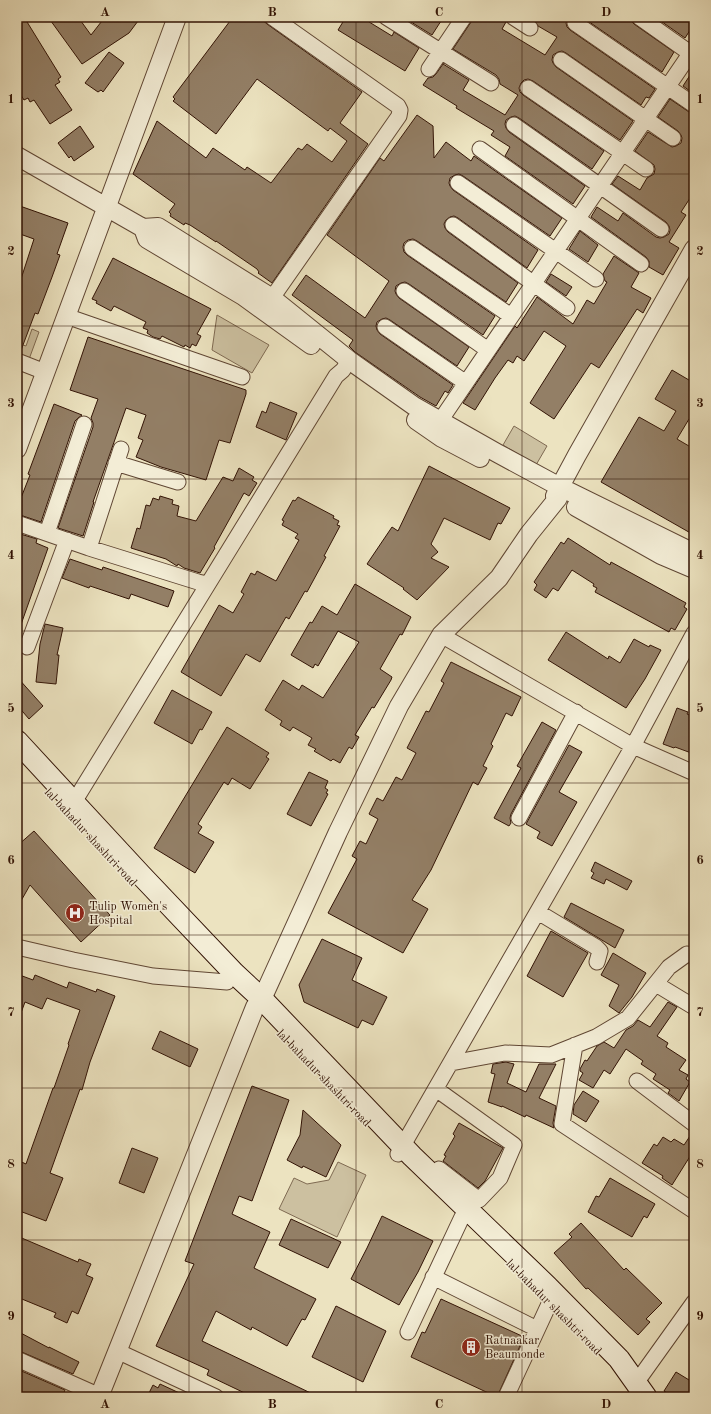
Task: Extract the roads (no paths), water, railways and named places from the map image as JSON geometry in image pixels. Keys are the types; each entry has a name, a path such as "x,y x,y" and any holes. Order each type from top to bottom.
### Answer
{"main road":[{"path":"17,741 259,1003"},
{"name":"lal bahadur shashtri road","path":"17,757 125,875 227,982 259,1003 402,1147 462,1217 550,1302 641,1394"},
{"path":"402,1147 548,1287 619,1358 641,1394"}],"street":[{"path":"17,449 22,420 45,372 177,17"},
{"path":"272,17 398,106 400,110 399,116 272,298"},
{"path":"386,17 491,83"},
{"path":"428,69 464,17"},
{"path":"513,17 530,28"},
{"path":"440,421 692,50 639,17"},
{"path":"575,23 694,105"},
{"path":"561,60 672,138"},
{"path":"528,88 646,169"},
{"path":"514,125 661,229"},
{"path":"480,149 641,264"},
{"path":"17,156 143,228 158,227 272,298 346,365 358,382 442,438 560,494 694,553"},
{"path":"458,183 596,279"},
{"path":"453,225 568,308"},
{"path":"143,228 147,239 243,296 316,348 440,421 661,555 694,569"},
{"path":"412,248 511,316"},
{"path":"560,494 694,249"},
{"path":"17,1359 99,1397 259,1003 338,832 399,706 441,635 500,578 529,534 560,494 694,265"},
{"path":"404,291 488,350"},
{"path":"66,316 242,377"},
{"path":"385,327 466,383"},
{"path":"17,361 45,372"},
{"path":"74,802 336,376 346,365"},
{"path":"47,533 84,424"},
{"path":"89,548 121,449"},
{"path":"116,463 178,482"},
{"path":"17,523 89,548 190,580 208,584"},
{"path":"27,647 67,540"},
{"path":"436,1090 514,1145 500,1178 479,1200 402,1147 633,746 694,633"},
{"path":"441,635 633,746 694,773"},
{"path":"519,818 576,712"},
{"path":"538,912 596,947 600,951 597,962"},
{"path":"17,947 153,976 227,982"},
{"path":"451,1064 478,1057 505,1053 551,1055 596,1037 628,1018 669,967 687,954 694,956"},
{"path":"656,984 694,1007"},
{"path":"575,1045 562,1124 694,1211"},
{"path":"637,1081 694,1124"},
{"path":"408,1332 462,1217"},
{"path":"433,1277 537,1329"},
{"path":"506,1397 550,1302"},
{"path":"641,1394 694,1302"},
{"path":"117,1351 216,1397"}],"place":[{"name":"Tulip Women's Hospital","path":"75,913"},
{"name":"Ratnaakar Beaumonde","path":"471,1347"}]}
